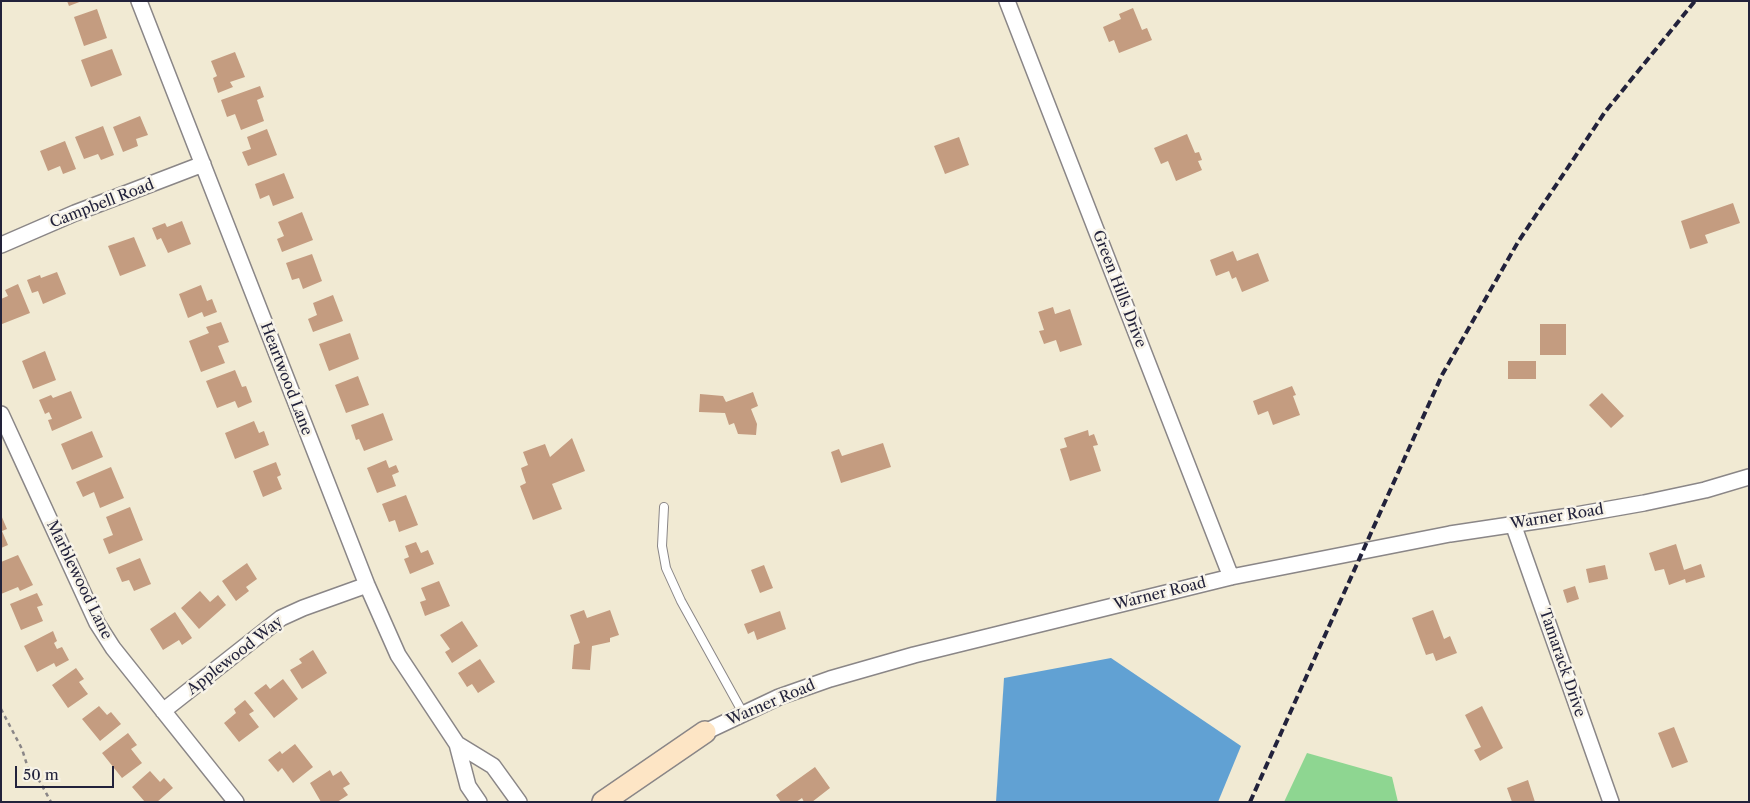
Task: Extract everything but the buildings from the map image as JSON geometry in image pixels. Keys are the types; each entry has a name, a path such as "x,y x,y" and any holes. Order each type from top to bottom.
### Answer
{"street":[{"name":"Heartwood Lane","path":"138,1 367,585 398,655 457,744 468,786 478,802"},
{"name":"Green Hills Drive","path":"1007,1 1231,577"},
{"name":"Campbell Road","path":"1,245 75,213 203,164"},
{"name":"Marblewood Lane","path":"1,414 97,623 113,648 236,802"},
{"name":"Warner Road","path":"602,802 705,732 743,713 779,697 830,679 914,655 1231,577 1450,534 1644,503 1705,490 1749,477"},
{"name":"Tamarack Drive","path":"1513,524 1611,802"},
{"name":"Applewood Way","path":"163,711 281,618 367,585"},
{"name":"Heartwood Lane","path":"457,744 493,766 519,802"}],"lane":[{"path":"664,507 662,546 666,568 681,602 743,713"}],"path":[{"path":"1,710 22,749 28,768 40,782 51,802"}],"green space":[{"path":"1307,753 1392,777 1398,802 1284,802"}],"water":[{"path":"1111,658 1241,746 1218,802 996,802 1004,678"}],"railway":[{"path":"1250,802 1442,375 1518,242 1605,112 1695,1"}]}
